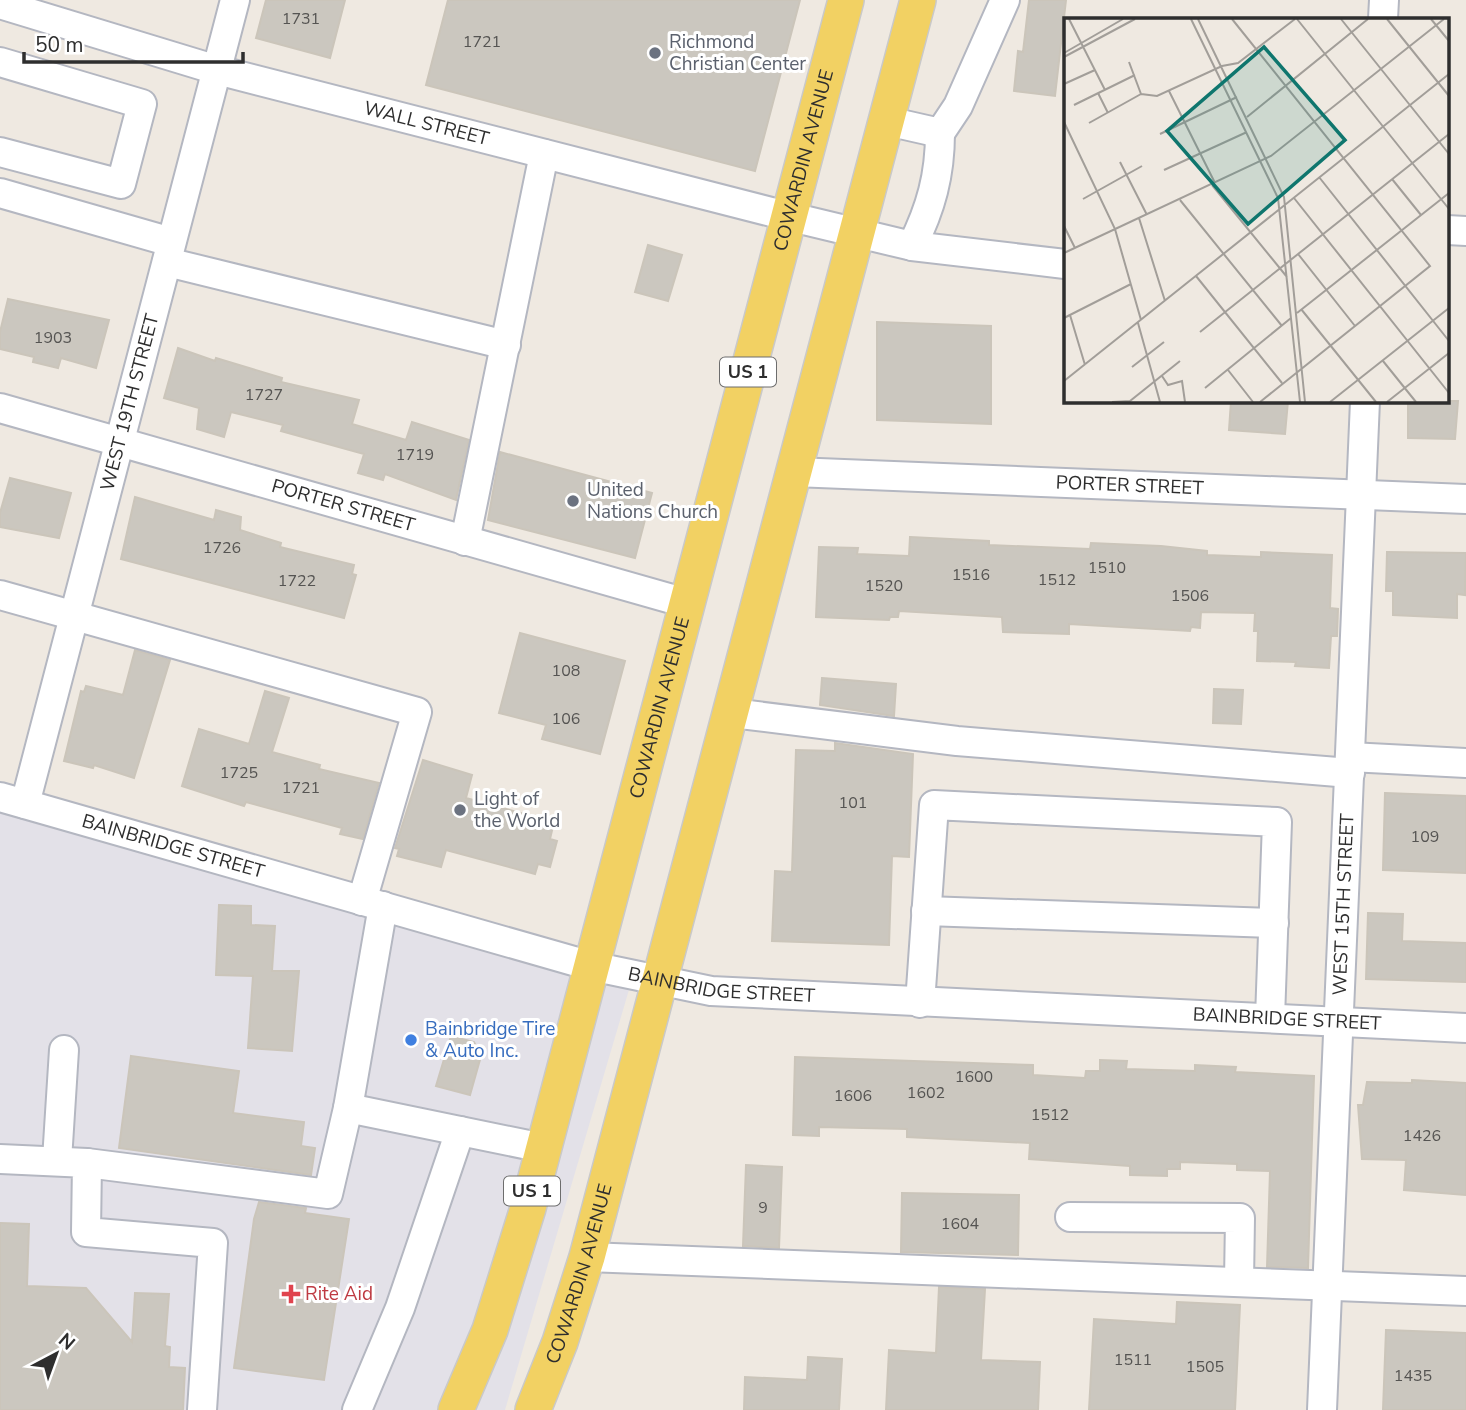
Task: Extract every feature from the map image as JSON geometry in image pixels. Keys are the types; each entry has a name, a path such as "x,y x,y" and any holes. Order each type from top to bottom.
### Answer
{"main road":[{"name":"COWARDIN AVENUE","path":"456,1410 499,1300 543,1149 846,0"},
{"name":"COWARDIN AVENUE","path":"533,1410 560,1342 587,1256 919,0"}],"street":[{"name":"WEST 19TH STREET","path":"12,800 74,614 235,0"},
{"path":"912,246 929,214 940,168 940,133 958,106 1005,0"},
{"path":"1383,18 1384,0"},
{"name":"WALL STREET","path":"0,4 217,70 787,216 912,246 1064,264"},
{"path":"0,62 142,104 111,225"},
{"path":"887,121 940,133"},
{"path":"0,152 121,184"},
{"path":"465,541 544,153"},
{"path":"0,193 111,225 169,252 506,345"},
{"path":"1448,230 1466,231"},
{"name":"WEST 15TH STREET","path":"1322,1410 1365,402"},
{"name":"PORTER STREET","path":"0,408 118,444 686,603"},
{"name":"PORTER STREET","path":"794,472 1466,499"},
{"path":"0,595 417,712 373,903 348,1108 328,1194 87,1163 0,1159"},
{"path":"732,713 957,741 1350,765 1466,763"},
{"name":"BAINBRIDGE STREET","path":"12,800 591,966 660,983 729,994 1466,1028"},
{"path":"920,1003 934,805 1278,822 1270,1018"},
{"path":"926,911 1274,923"},
{"path":"57,1160 64,1050"},
{"path":"348,1108 543,1149"},
{"path":"357,1410 400,1308 460,1131"},
{"path":"87,1163 86,1232 213,1243 202,1410"},
{"path":"1070,1217 1240,1218 1240,1282"},
{"path":"587,1256 1466,1292"}],"shaded area":[{"path":"0,802 631,983 505,1410 0,1410"}],"building":[{"path":"266,0 345,0 330,58 256,38"},
{"name":"Richmond Christian Center","path":"448,0 800,0 755,171 426,85"},
{"path":"1029,0 1066,0 1055,96 1014,91 1018,51 1023,52"},
{"path":"648,245 682,255 668,301 635,292"},
{"path":"8,299 109,320 96,368 61,358 58,368 33,362 34,357 0,349 0,332"},
{"path":"877,322 991,326 991,424 877,420"},
{"path":"178,348 215,361 216,358 282,378 281,382 359,400 352,424 406,440 412,422 469,440 456,500 385,474 383,480 358,473 364,454 281,431 283,425 231,412 224,437 197,429 199,408 164,398"},
{"path":"1458,401 1455,439 1408,438 1408,402"},
{"path":"1231,402 1288,402 1285,434 1229,430"},
{"path":"500,452 652,493 635,558 488,520"},
{"path":"10,478 71,493 59,538 0,527 0,513"},
{"path":"135,497 214,520 216,510 241,517 240,530 281,543 280,547 354,565 352,574 356,575 344,618 121,559"},
{"path":"910,537 989,541 989,545 1090,549 1091,543 1161,546 1207,551 1207,555 1261,557 1261,552 1332,555 1330,608 1338,609 1337,636 1331,636 1329,668 1295,666 1296,662 1257,661 1258,631 1254,631 1255,613 1201,612 1200,628 1191,627 1190,631 1069,624 1069,634 1003,632 1002,617 899,611 898,617 890,617 889,620 816,617 819,547 858,548 857,554 909,556"},
{"path":"1387,552 1466,553 1465,595 1457,594 1457,618 1393,615 1393,591 1386,591"},
{"path":"520,633 625,661 600,754 542,739 546,725 499,713"},
{"path":"135,650 170,660 134,778 94,765 93,768 64,761 81,691 84,692 86,686 123,695"},
{"path":"822,678 896,684 894,716 820,705"},
{"path":"1214,689 1243,690 1241,724 1213,723"},
{"path":"265,691 289,698 272,752 320,765 319,769 379,783 363,839 340,834 342,828 246,802 244,806 182,786 199,729 249,744"},
{"path":"835,743 913,754 909,857 892,856 889,945 772,941 775,871 792,872 796,750 835,751"},
{"name":"Light of the World","path":"423,760 472,775 466,798 554,822 550,839 557,841 550,867 538,864 535,874 446,850 441,867 397,856 399,849 395,848"},
{"path":"1385,793 1466,796 1466,873 1383,870"},
{"path":"219,905 251,906 251,925 275,926 272,971 299,971 292,1051 248,1048 253,976 216,975"},
{"path":"1368,913 1403,914 1402,941 1466,943 1466,982 1366,979"},
{"path":"451,1036 474,1042 481,1056 470,1095 436,1086"},
{"path":"131,1056 239,1071 233,1113 304,1122 301,1146 315,1148 311,1175 119,1148"},
{"path":"795,1057 1033,1065 1033,1075 1085,1078 1086,1071 1100,1071 1100,1060 1127,1061 1126,1069 1195,1071 1195,1065 1236,1067 1235,1072 1314,1076 1308,1268 1267,1267 1270,1171 1237,1170 1237,1164 1180,1162 1180,1169 1167,1169 1167,1176 1130,1175 1130,1166 1029,1159 1030,1143 907,1137 907,1129 819,1127 819,1136 793,1135"},
{"path":"1412,1080 1466,1083 1466,1195 1404,1190 1406,1160 1362,1159 1358,1105 1363,1105 1367,1082 1412,1083"},
{"path":"746,1165 782,1167 779,1248 743,1246"},
{"path":"902,1193 1019,1195 1018,1255 901,1252"},
{"name":"Rite Aid","path":"259,1202 306,1208 305,1213 349,1219 324,1380 234,1368 254,1219"},
{"path":"0,1223 29,1224 27,1286 86,1288 132,1342 135,1293 169,1294 165,1346 170,1347 169,1367 185,1368 183,1410 0,1410"},
{"path":"939,1287 985,1289 981,1360 1040,1362 1038,1410 886,1410 889,1350 936,1353"},
{"path":"1177,1302 1240,1305 1235,1410 1089,1410 1094,1319 1176,1324"},
{"path":"1386,1330 1466,1333 1466,1410 1383,1410"},
{"path":"808,1357 842,1359 839,1410 744,1410 745,1377 807,1380"}],"place":[{"name":"Richmond Christian Center","path":"655,53"},
{"name":"United Nations Church","path":"573,501"},
{"name":"Light of the World","path":"460,810"},
{"name":"Bainbridge Tire & Auto Inc.","path":"411,1040"},
{"name":"Rite Aid","path":"291,1294"}]}
